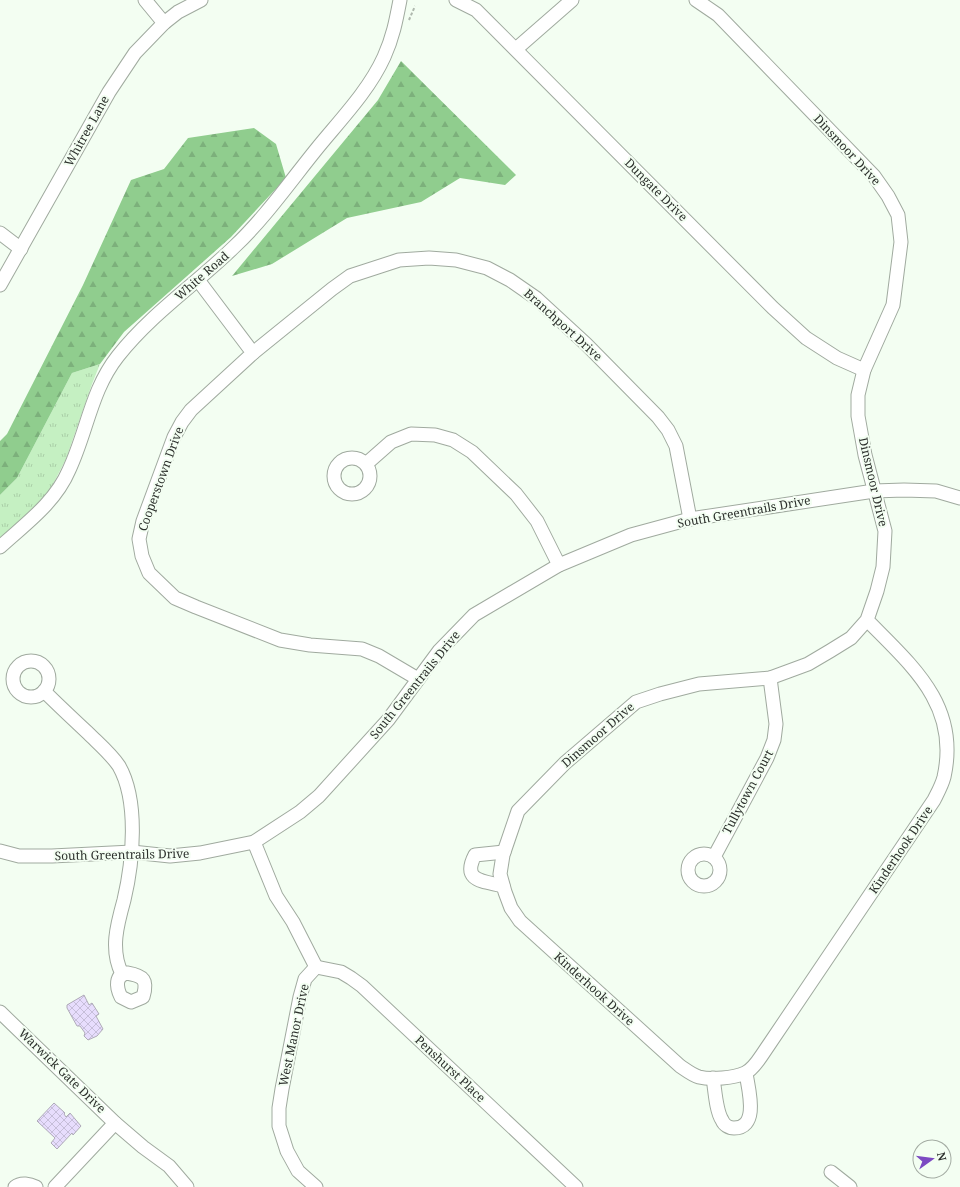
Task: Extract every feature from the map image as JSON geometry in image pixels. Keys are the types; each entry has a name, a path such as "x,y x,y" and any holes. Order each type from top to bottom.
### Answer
{"street":[{"path":"145,0 164,23"},
{"name":"Whitree Lane","path":"0,285 109,92 135,53 164,23 178,12 201,0"},
{"name":"White Road","path":"0,547 33,519 51,499 69,472 103,377 118,356 142,327 198,280 235,246 269,208 369,84 384,58 394,33 400,0"},
{"name":"Dungate Drive","path":"456,0 476,10 773,308 806,338 837,358 864,370"},
{"path":"516,49 572,0"},
{"name":"Dinsmoor Drive","path":"502,880 504,852 518,811 565,763 636,702 699,684 770,678 808,664 851,638 867,620 883,567 885,531 865,455 858,416 858,395 864,370 893,305 901,242 898,214 874,176 718,15 696,0"},
{"path":"0,233 21,249"},
{"name":"Branchport Drive","path":"253,353 332,288 350,276 374,267 399,260 429,258 456,260 487,268 510,280 536,298 586,344 658,417 668,430 676,446 690,519"},
{"path":"198,280 253,353"},
{"name":"Cooperstown Drive","path":"253,353 191,410 182,422 174,437 143,521 139,539 142,556 149,573 175,598 196,607 280,640 310,644 346,646 362,649 379,656 418,679"},
{"path":"366,464 391,442 410,434 435,435 453,440 472,452 516,494 537,520 559,565"},
{"name":"South Greentrails Drive","path":"0,851 19,856 132,852 170,856 200,853 254,842 300,812 319,796 388,720 439,651 474,615 559,565 631,535 690,519 874,491 936,491 960,498"},
{"name":"Kinderhook Drive","path":"502,880 511,908 520,921 680,1066 699,1077 731,1077 746,1073 762,1055 934,800 944,778 948,756 949,732 944,713 936,696 923,678 867,620"},
{"name":"Tullytown Court","path":"714,856 767,758 774,740 776,724 770,678"},
{"path":"44,691 102,747 118,766 126,783 131,806 132,852 125,895 115,940 118,966 122,974"},
{"path":"254,842 276,896 293,922 316,967"},
{"path":"502,880 475,879 471,874 470,868 475,856 504,852"},
{"name":"West Manor Drive","path":"316,967 306,979 300,997 282,1089 279,1108 279,1126 287,1151 298,1171 316,1187"},
{"name":"Penshurst Place","path":"316,967 341,972 362,986 576,1187"},
{"name":"Warwick Gate Drive","path":"0,1012 119,1127 143,1148 169,1166 187,1187"},
{"path":"713,1078 720,1116 726,1126 737,1128 746,1123 750,1113 746,1073"},
{"path":"54,1187 119,1127"},
{"path":"831,1172 850,1187"},
{"path":"15,1187 18,1185 27,1184 36,1187"}],"green space":[{"path":"401,61 516,175 505,185 460,178 421,202 347,218 272,264 232,276 378,100"},
{"path":"254,128 276,144 286,178 231,237 124,332 100,364 72,373 17,478 0,495 0,441 7,434 83,285 131,180 164,169 188,138"},
{"path":"100,364 66,459 51,488 34,510 0,539 0,495 17,478 72,373"}],"building":[{"path":"84,995 89,1005 92,1003 99,1014 96,1016 103,1029 97,1036 88,1040 84,1036 85,1033 80,1026 77,1026 67,1008 67,1005"},
{"path":"54,1103 65,1113 64,1114 66,1117 70,1113 81,1126 57,1149 51,1143 55,1138 37,1121"}]}
